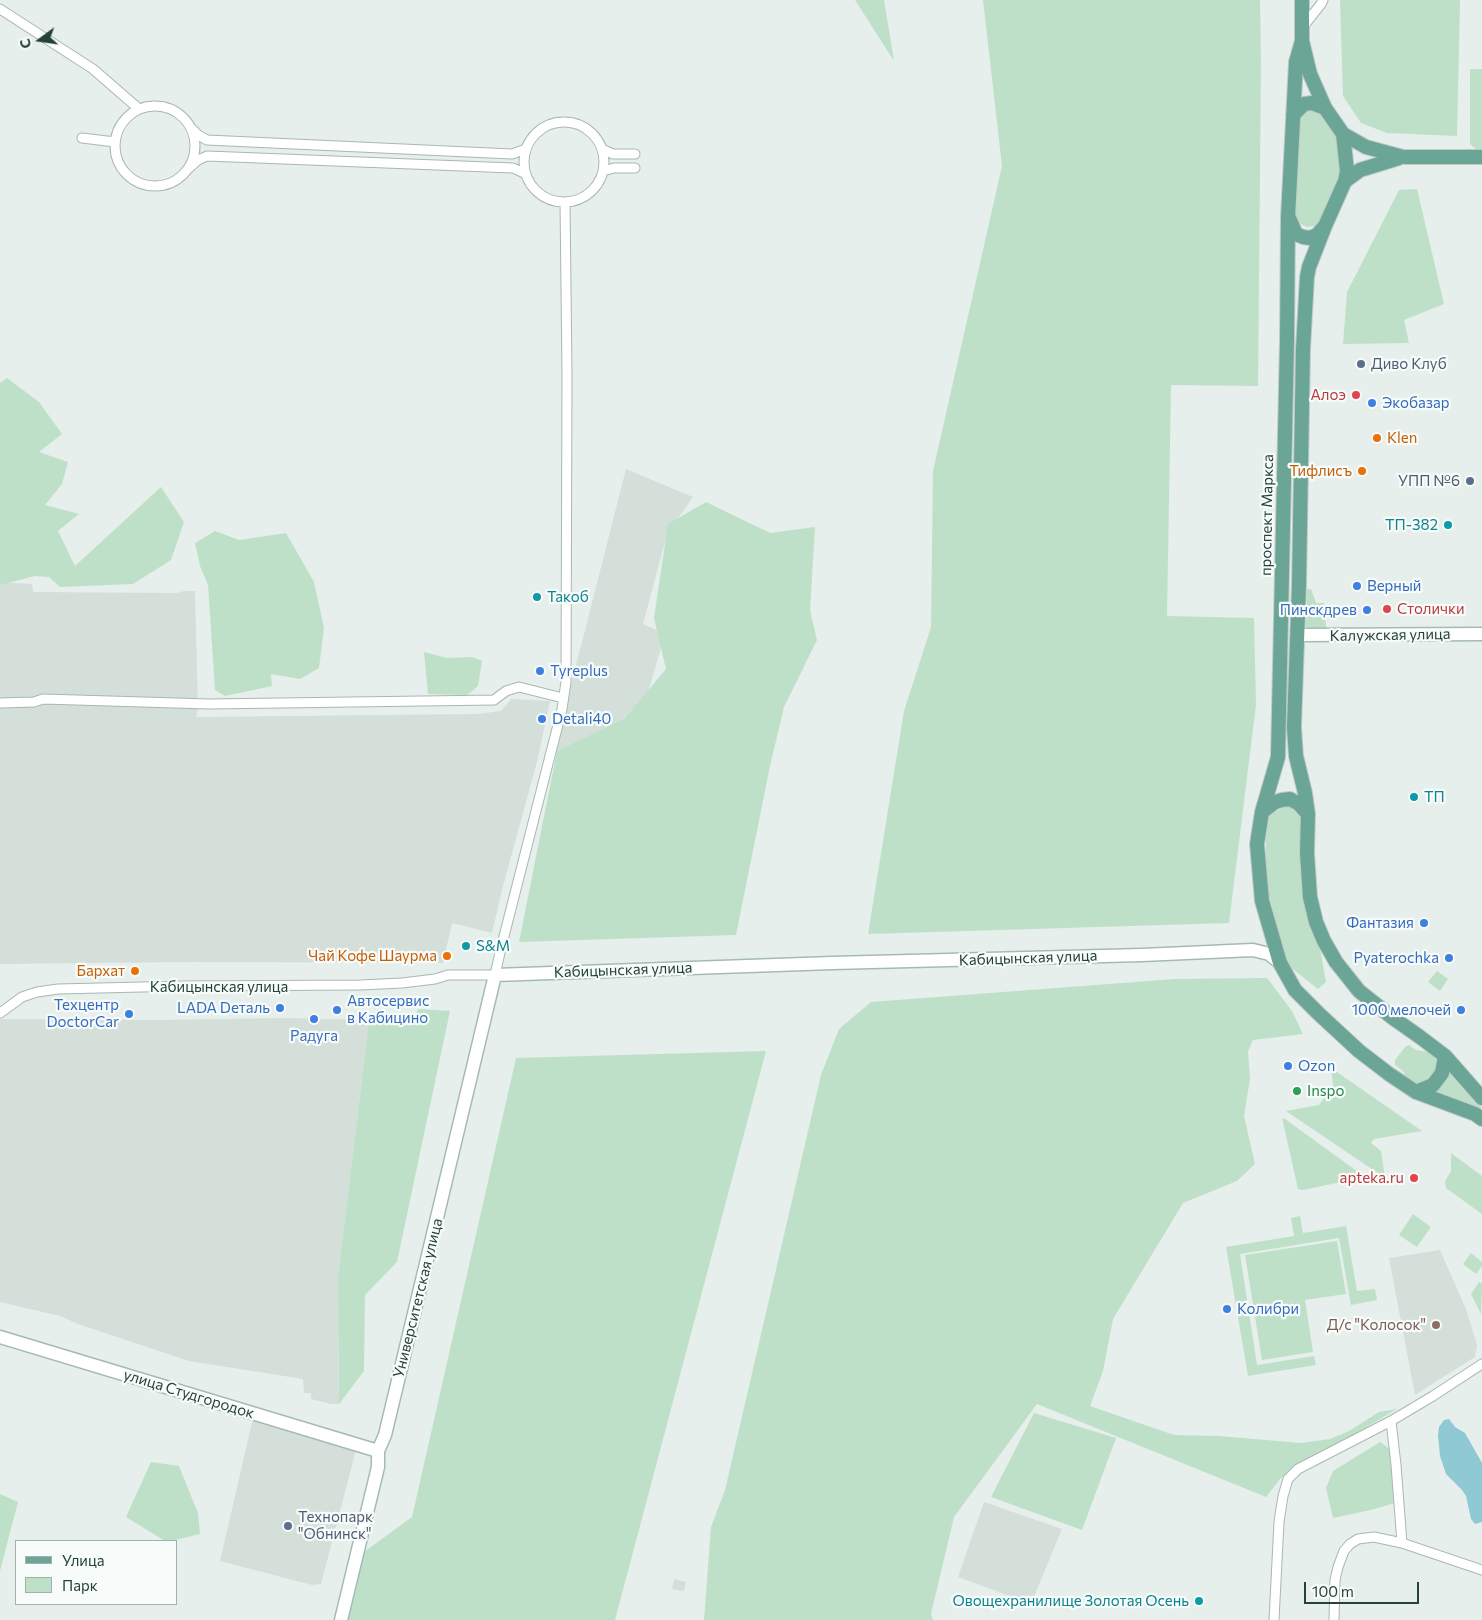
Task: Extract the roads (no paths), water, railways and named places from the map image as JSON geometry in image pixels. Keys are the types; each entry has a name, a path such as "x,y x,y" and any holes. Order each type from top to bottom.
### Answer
{"main road":[{"path":"1302,0 1302,34 1310,74 1325,108 1343,134 1366,147 1403,156 1482,157"},
{"name":"проспект Маркса","path":"1302,34 1296,62 1288,217 1278,757 1262,812 1258,844 1262,901 1270,934 1280,963 1295,990 1319,1014 1359,1051 1416,1092 1475,1114 1482,1119"},
{"path":"1293,115 1304,104 1312,103 1325,108"},
{"path":"1343,134 1347,171 1345,181 1309,268 1303,349 1298,635 1294,727 1296,756 1308,814 1307,853 1310,897 1316,922 1336,962 1359,991 1367,999 1445,1056 1482,1098"},
{"path":"1345,181 1360,170 1403,156"},
{"path":"1288,217 1296,234 1303,237 1310,238 1326,226"},
{"path":"1280,634 1298,635"},
{"path":"1262,812 1275,802 1290,799 1299,804 1308,814"},
{"path":"1416,1092 1433,1085 1442,1073 1445,1056"}],"street":[{"path":"1302,34 1323,0"},
{"path":"0,9 93,70 139,109"},
{"path":"526,149 512,154 208,140 198,135 181,116 168,108 154,106 139,109 127,117 119,128 115,142 116,157 123,171 134,181 156,186 171,183 183,175 198,160 207,156 513,168 526,174"},
{"path":"568,122 583,126 599,142 602,149 604,156 603,171 597,185 580,199 566,202 551,200 538,193 528,181 524,162 526,149 539,130 553,123 568,122"},
{"path":"188,169 195,152 195,139 190,127"},
{"path":"82,138 115,142"},
{"path":"602,149 613,154 635,154"},
{"path":"603,171 614,168 635,168"},
{"path":"496,975 500,948 564,698 566,682 566,202"},
{"name":"Калужская улица","path":"1298,635 1482,634"},
{"path":"0,703 29,703 43,699 209,704 494,700 506,691 519,687 564,698"},
{"path":"1253,950 1263,943 1270,934"},
{"path":"1253,950 1268,954 1280,963"},
{"name":"Кабицынская улица","path":"0,1013 22,997 37,992 58,989 361,985 402,983 434,979 448,975 1142,955 1253,950"},
{"name":"Университетская улица","path":"341,1620 378,1467 378,1451 385,1435 496,975"},
{"name":"улица Студгородок","path":"0,1337 378,1451"},
{"path":"1274,1620 1279,1522 1282,1496 1288,1479 1298,1470 1391,1421 1482,1364"},
{"path":"1391,1421 1402,1543"},
{"path":"1334,1620 1337,1574 1344,1551 1350,1544 1365,1537 1402,1543 1482,1570"}],"water":[{"path":"1449,1419 1455,1427 1465,1433 1482,1463 1482,1522 1475,1524 1471,1519 1466,1496 1446,1474 1440,1456 1439,1427 1444,1420"}],"place":[{"name":"Диво Клуб","path":"1361,364"},
{"name":"Алоэ","path":"1356,395"},
{"name":"Экобазар","path":"1372,403"},
{"name":"Klen","path":"1377,438"},
{"name":"Тифлисъ","path":"1362,471"},
{"name":"УПП №6","path":"1470,481"},
{"name":"ТП-382","path":"1448,525"},
{"name":"Верный","path":"1357,586"},
{"name":"Такоб","path":"537,597"},
{"name":"Столички","path":"1387,609"},
{"name":"Пинскдрев","path":"1367,610"},
{"name":"Tyreplus","path":"540,671"},
{"name":"Detali40","path":"542,719"},
{"name":"ТП","path":"1414,797"},
{"name":"Фантазия","path":"1424,923"},
{"name":"S&M","path":"466,946"},
{"name":"Чай Кофе Шаурма","path":"447,956"},
{"name":"Pyaterochka","path":"1449,958"},
{"name":"Бархат","path":"135,971"},
{"name":"LADA Dеталь","path":"280,1008"},
{"name":"Автосервис в Кабицино","path":"337,1010"},
{"name":"1000 мелочей","path":"1461,1010"},
{"name":"Техцентр DoctorCar","path":"129,1014"},
{"name":"Радуга","path":"314,1019"},
{"name":"Ozon","path":"1288,1066"},
{"name":"Inspo","path":"1297,1091"},
{"name":"apteka.ru","path":"1414,1178"},
{"name":"Колибри","path":"1227,1309"},
{"name":"Д/с \"Колосок\"","path":"1436,1325"},
{"name":"Технопарк \"Обнинск\"","path":"288,1526"},
{"name":"Овощехранилище Золотая Осень","path":"1199,1601"}]}
